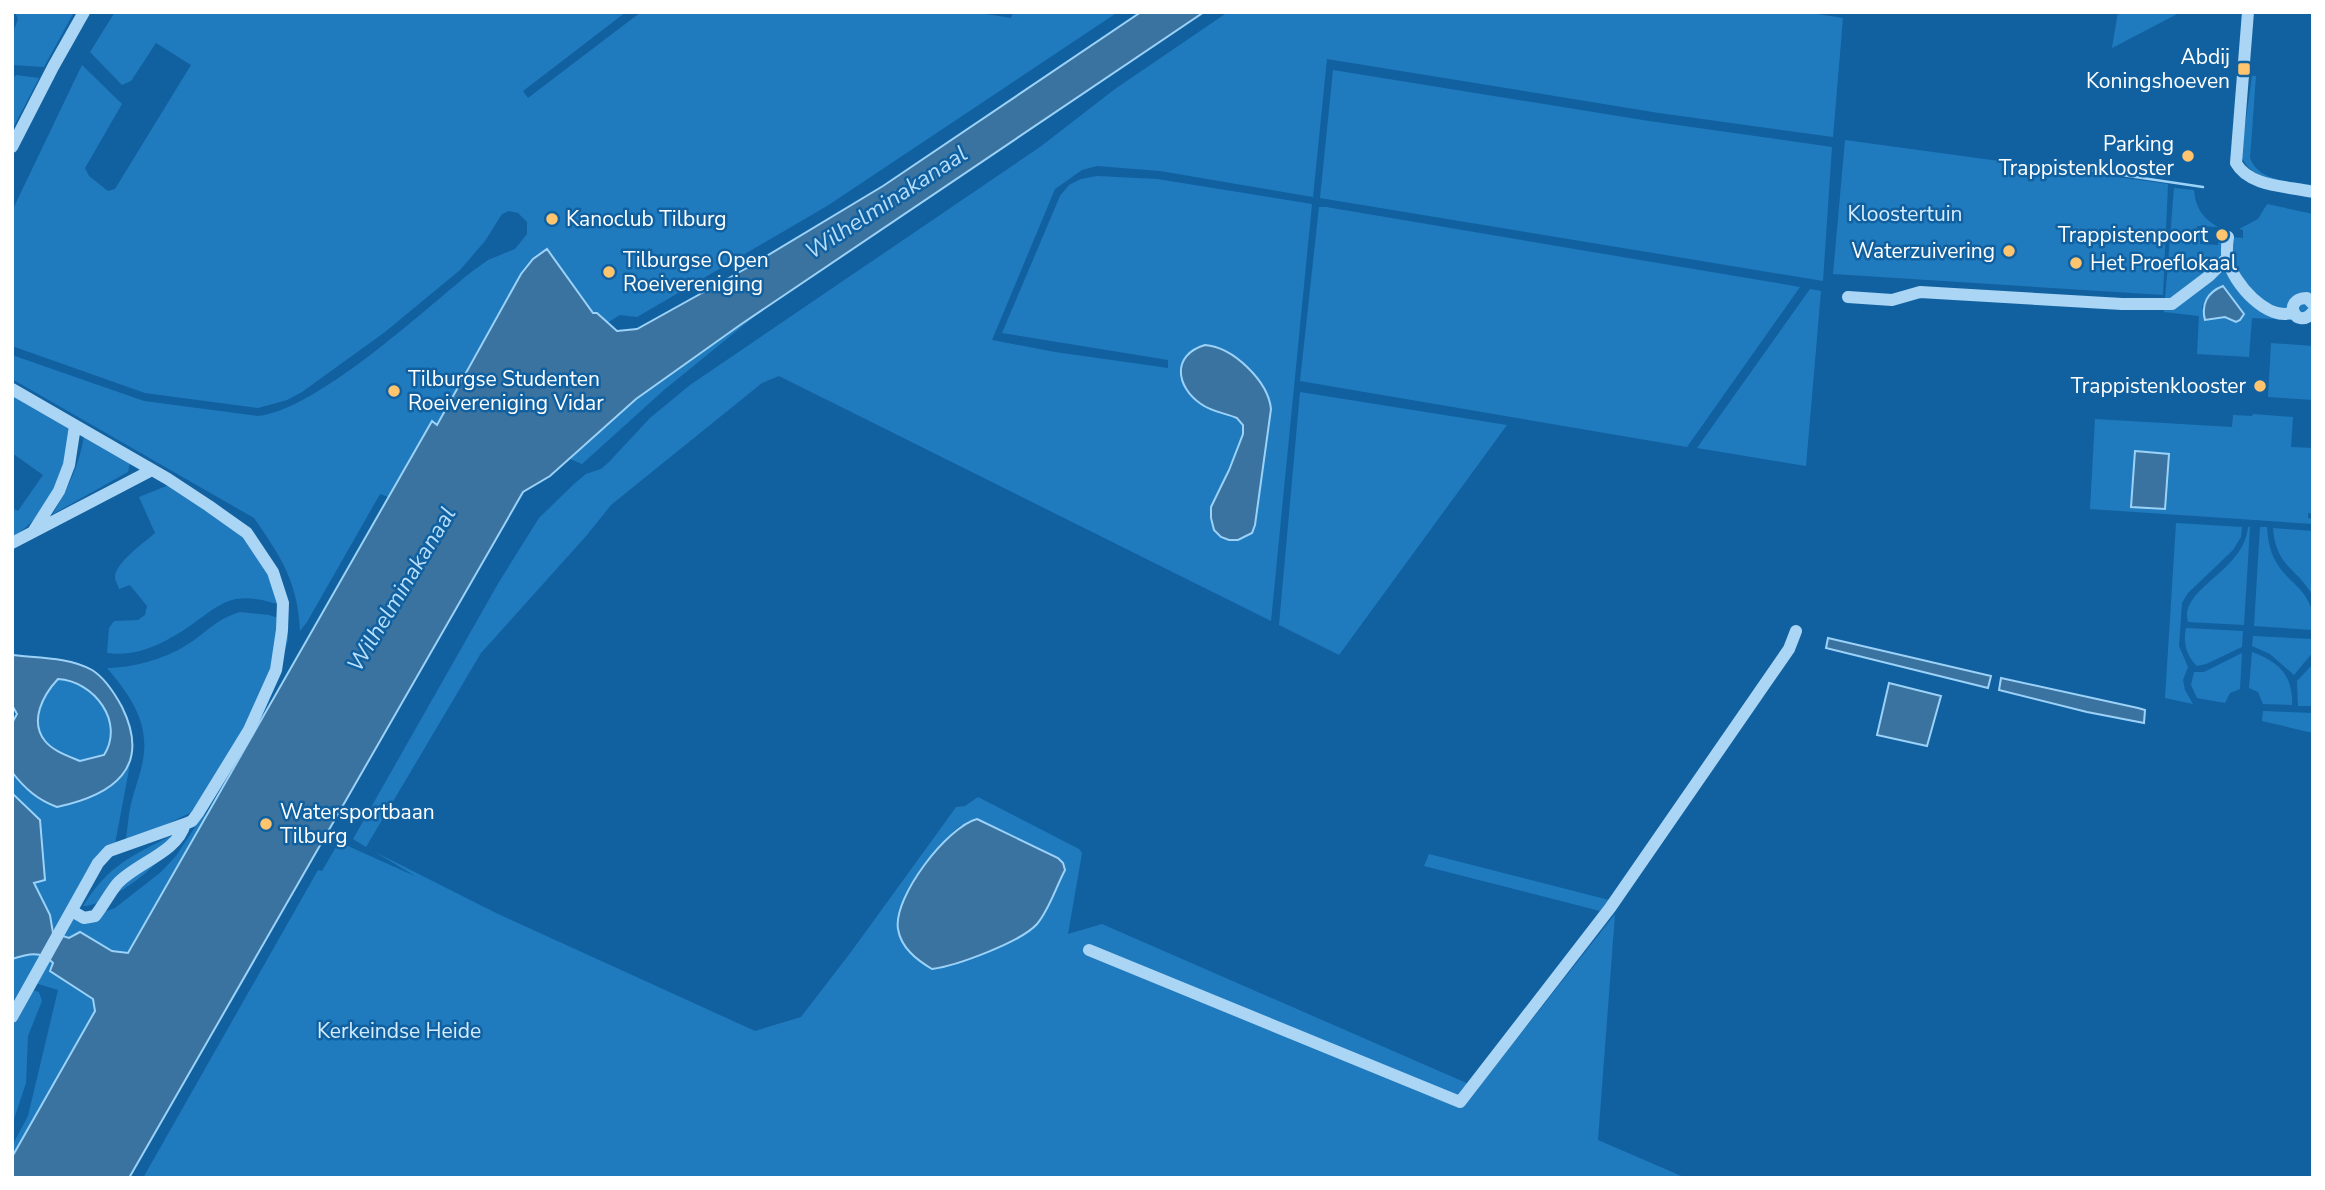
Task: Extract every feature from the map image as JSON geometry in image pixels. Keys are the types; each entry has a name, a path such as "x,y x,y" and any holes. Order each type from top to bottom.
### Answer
{"street":[{"path":"12,147 52,66 84,12"},
{"path":"2248,12 2236,163 2243,173 2254,179 2313,192"},
{"path":"2228,237 2227,258 2241,285 2256,301 2281,314 2294,312 2301,318 2312,312"},
{"path":"1848,298 1892,300 1920,292 2122,304 2172,304 2207,278 2227,258"},
{"path":"12,389 152,470 247,533 273,572 283,603 276,670 249,730 198,813 192,821 185,824 109,851 98,863 12,1017"},
{"path":"33,532 59,491 69,465 75,426"},
{"path":"12,543 152,470"},
{"path":"1088,950 1460,1102 1610,908 1789,649 1796,631"},
{"path":"72,911 84,918 95,916 116,886 132,870 147,862 182,834 185,824"}],"green space":[{"path":"15,12 74,12 44,67 12,65 12,35 18,19"},
{"path":"115,12 626,12 523,91 528,98 641,12 973,12 1011,18 1013,12 1118,12 827,206 637,317 620,315 607,323 598,313 593,313 547,250 533,259 521,274 400,491 391,498 380,494 300,631 292,584 272,545 254,518 12,379 12,355 144,401 258,416 282,410 309,397 368,357 488,260 515,249 527,234 527,222 518,213 509,211 502,214 485,241 460,270 385,332 302,392 287,400 258,408 145,393 12,346 12,211 82,65 122,104 85,168 89,176 108,191 115,189 191,65 156,43 131,81 122,85 90,52"},
{"path":"1228,12 1804,12 1843,18 1833,137 1659,113 1327,59 1313,197 1160,171 1097,166 1082,170 1055,189 992,340 1168,368 1168,360 1002,333 1060,196 1069,185 1097,176 1157,179 1312,204 1271,621 779,376 762,383 611,505 481,653 366,847 353,839 499,582 539,518 586,474 601,469 609,462 650,418 690,385 1040,147 1115,89","holes":["1217,347 1234,356 1256,378 1270,400 1246,537 1229,540 1222,483 1243,434 1242,424 1180,377 1185,359 1196,348"]},
{"path":"2118,12 2181,12 2112,48"},
{"path":"1333,70 1649,121 1832,147 1823,281 1320,198"},
{"path":"16,75 39,78 12,130 12,79"},
{"path":"2252,76 2256,76 2250,158 2254,166 2260,172 2276,179 2313,187 2271,180 2262,176 2246,164 2241,155"},
{"name":"Kloostertuin","path":"1845,140 2168,184 2163,295 1833,274"},
{"path":"2174,188 2194,190 2201,212 2218,227 2197,226 2196,233 2200,234 2200,244 2218,245 2219,236 2243,238 2243,230 2239,229 2258,219 2267,204 2313,214 2313,321 2252,318 2249,357 2197,354 2199,316 2164,312","holes":["2223,286 2244,314 2236,322 2225,317 2205,320 2202,306 2216,288"]},
{"path":"1319,207 1800,287 1687,447 1300,381"},
{"path":"1810,289 1821,291 1806,466 1697,448"},
{"path":"761,311 664,390 582,464 570,459 636,399"},
{"path":"2271,343 2313,346 2313,400 2268,397"},
{"path":"1300,392 1507,425 1339,655 1279,625"},
{"path":"14,396 74,431 64,471 55,491 33,520 12,537 12,508 18,511 43,475 12,453"},
{"path":"2233,415 2293,417 2291,447 2313,448 2313,514 2308,513 2308,518 2313,519 2313,524 2090,509 2095,419 2232,427"},
{"path":"84,436 130,463 128,472 53,514 72,476"},
{"path":"169,485 250,542 285,606 255,599 231,600 156,646 132,653 107,653 109,628 114,621 138,620 145,615 147,606 130,585 119,589 115,577 125,559 155,533 139,497"},
{"path":"2176,523 2242,527 2241,537 2233,550 2188,593 2182,603 2179,646 2188,667 2183,680 2185,690 2193,704 2165,698"},
{"path":"2248,527 2244,625 2188,622 2188,610 2193,599 2236,556 2244,543"},
{"path":"2260,527 2267,527 2276,563 2309,602 2313,613 2313,630 2254,626"},
{"path":"2273,528 2313,531 2313,596 2278,551"},
{"path":"240,612 269,615 288,621 288,640 281,662 239,742 192,812 125,844 131,805 142,764 144,740 134,707 107,668 158,659 177,651 211,627"},
{"path":"2186,628 2243,631 2242,647 2197,666 2186,648"},
{"path":"2253,636 2313,639 2313,652 2294,675 2270,654 2252,646"},
{"path":"2252,652 2270,660 2282,671 2290,685 2292,705 2263,704 2258,692 2249,688"},
{"path":"2242,653 2240,689 2230,693 2225,703 2197,698 2191,685 2194,672 2204,672"},
{"path":"2313,664 2313,706 2298,706 2297,681"},
{"path":"58,679 83,687 102,705 110,729 104,755 80,761 48,745 40,733 40,708"},
{"path":"2263,711 2313,713 2313,733 2262,721"},
{"path":"131,759 114,849 53,933 50,915 33,883 40,820 12,793 12,772 26,789 58,807 101,792 118,778"},
{"path":"227,792 137,950 114,951 80,932 69,938 62,937 73,915 100,913 115,908 161,872 176,856 199,821"},
{"name":"Kerkeindse Heide","path":"978,797 1079,849 1082,853 1068,934 1102,924 1478,1088 1615,914 1598,1140 1686,1178 143,1178 318,870 322,871 339,842 417,877 375,852 496,913 755,1031 801,1017 956,807 965,806","holes":["961,825 1064,870 1049,905 1037,924 1017,938 972,958 932,968 898,931 903,902 910,887 928,858"]},
{"path":"173,835 154,865 138,879 109,898 83,906 102,881 122,863"},
{"path":"1429,854 1609,900 1600,911 1424,866"},
{"path":"42,954 12,1011 12,959"},
{"path":"50,959 53,962 50,971 93,999 97,1020 12,1169 12,1146 28,1116 58,990 35,983"},
{"path":"32,990 39,992 42,1001 28,1036 26,1083 12,1125 12,1025"}],"water":[{"name":"Wilhelminakanaal","path":"1141,12 1204,12 740,325 636,399 550,476 523,492 129,1178 12,1178 12,1157 95,1011 93,999 50,971 53,963 49,959 34,954 12,959 12,793 40,820 45,880 34,883 50,915 53,933 69,938 80,932 112,951 128,953 432,421 437,425 521,274 533,259 547,249 593,313 597,313 617,331 637,329 745,269 883,186"},
{"path":"2223,286 2244,314 2236,322 2225,317 2205,320 2206,300"},
{"path":"1205,345 1227,352 1247,367 1263,387 1271,409 1255,525 1252,533 1238,540 1221,537 1214,530 1211,507 1229,470 1243,434 1243,425 1237,418 1201,404 1186,389 1182,380 1182,364 1187,356"},
{"path":"2135,451 2169,454 2165,509 2131,507"},
{"path":"1828,638 1991,676 1988,688 1826,648"},
{"path":"12,655 63,660 97,673 122,707 130,728 132,747 129,762 122,775 95,795 77,802 57,807 44,801 22,784 12,772 12,723 17,714 12,705","holes":["58,679 71,681 94,695 108,717 110,742 104,755 80,761 52,748 40,733 38,717 47,693"]},
{"path":"2001,678 2145,710 2144,723 1999,690"},
{"path":"1889,683 1941,696 1927,746 1877,735"},
{"path":"977,819 1058,858 1065,870 1045,912 1029,931 988,952 932,969 915,957 902,942 898,929 899,915 904,899 924,865 951,835"}],"waterway":[{"path":"2061,166 2203,187"}],"place":[{"name":"Abdij Koningshoeven","path":"2244,69"},
{"name":"Parking Trappistenklooster","path":"2188,156"},
{"name":"Kanoclub Tilburg","path":"552,219"},
{"name":"Trappistenpoort","path":"2222,235"},
{"name":"Waterzuivering","path":"2009,251"},
{"name":"Het Proeflokaal","path":"2076,263"},
{"name":"Tilburgse Open Roeivereniging","path":"609,272"},
{"name":"Trappistenklooster","path":"2260,386"},
{"name":"Tilburgse Studenten Roeivereniging Vidar","path":"394,391"},
{"name":"Watersportbaan Tilburg","path":"266,824"}]}
